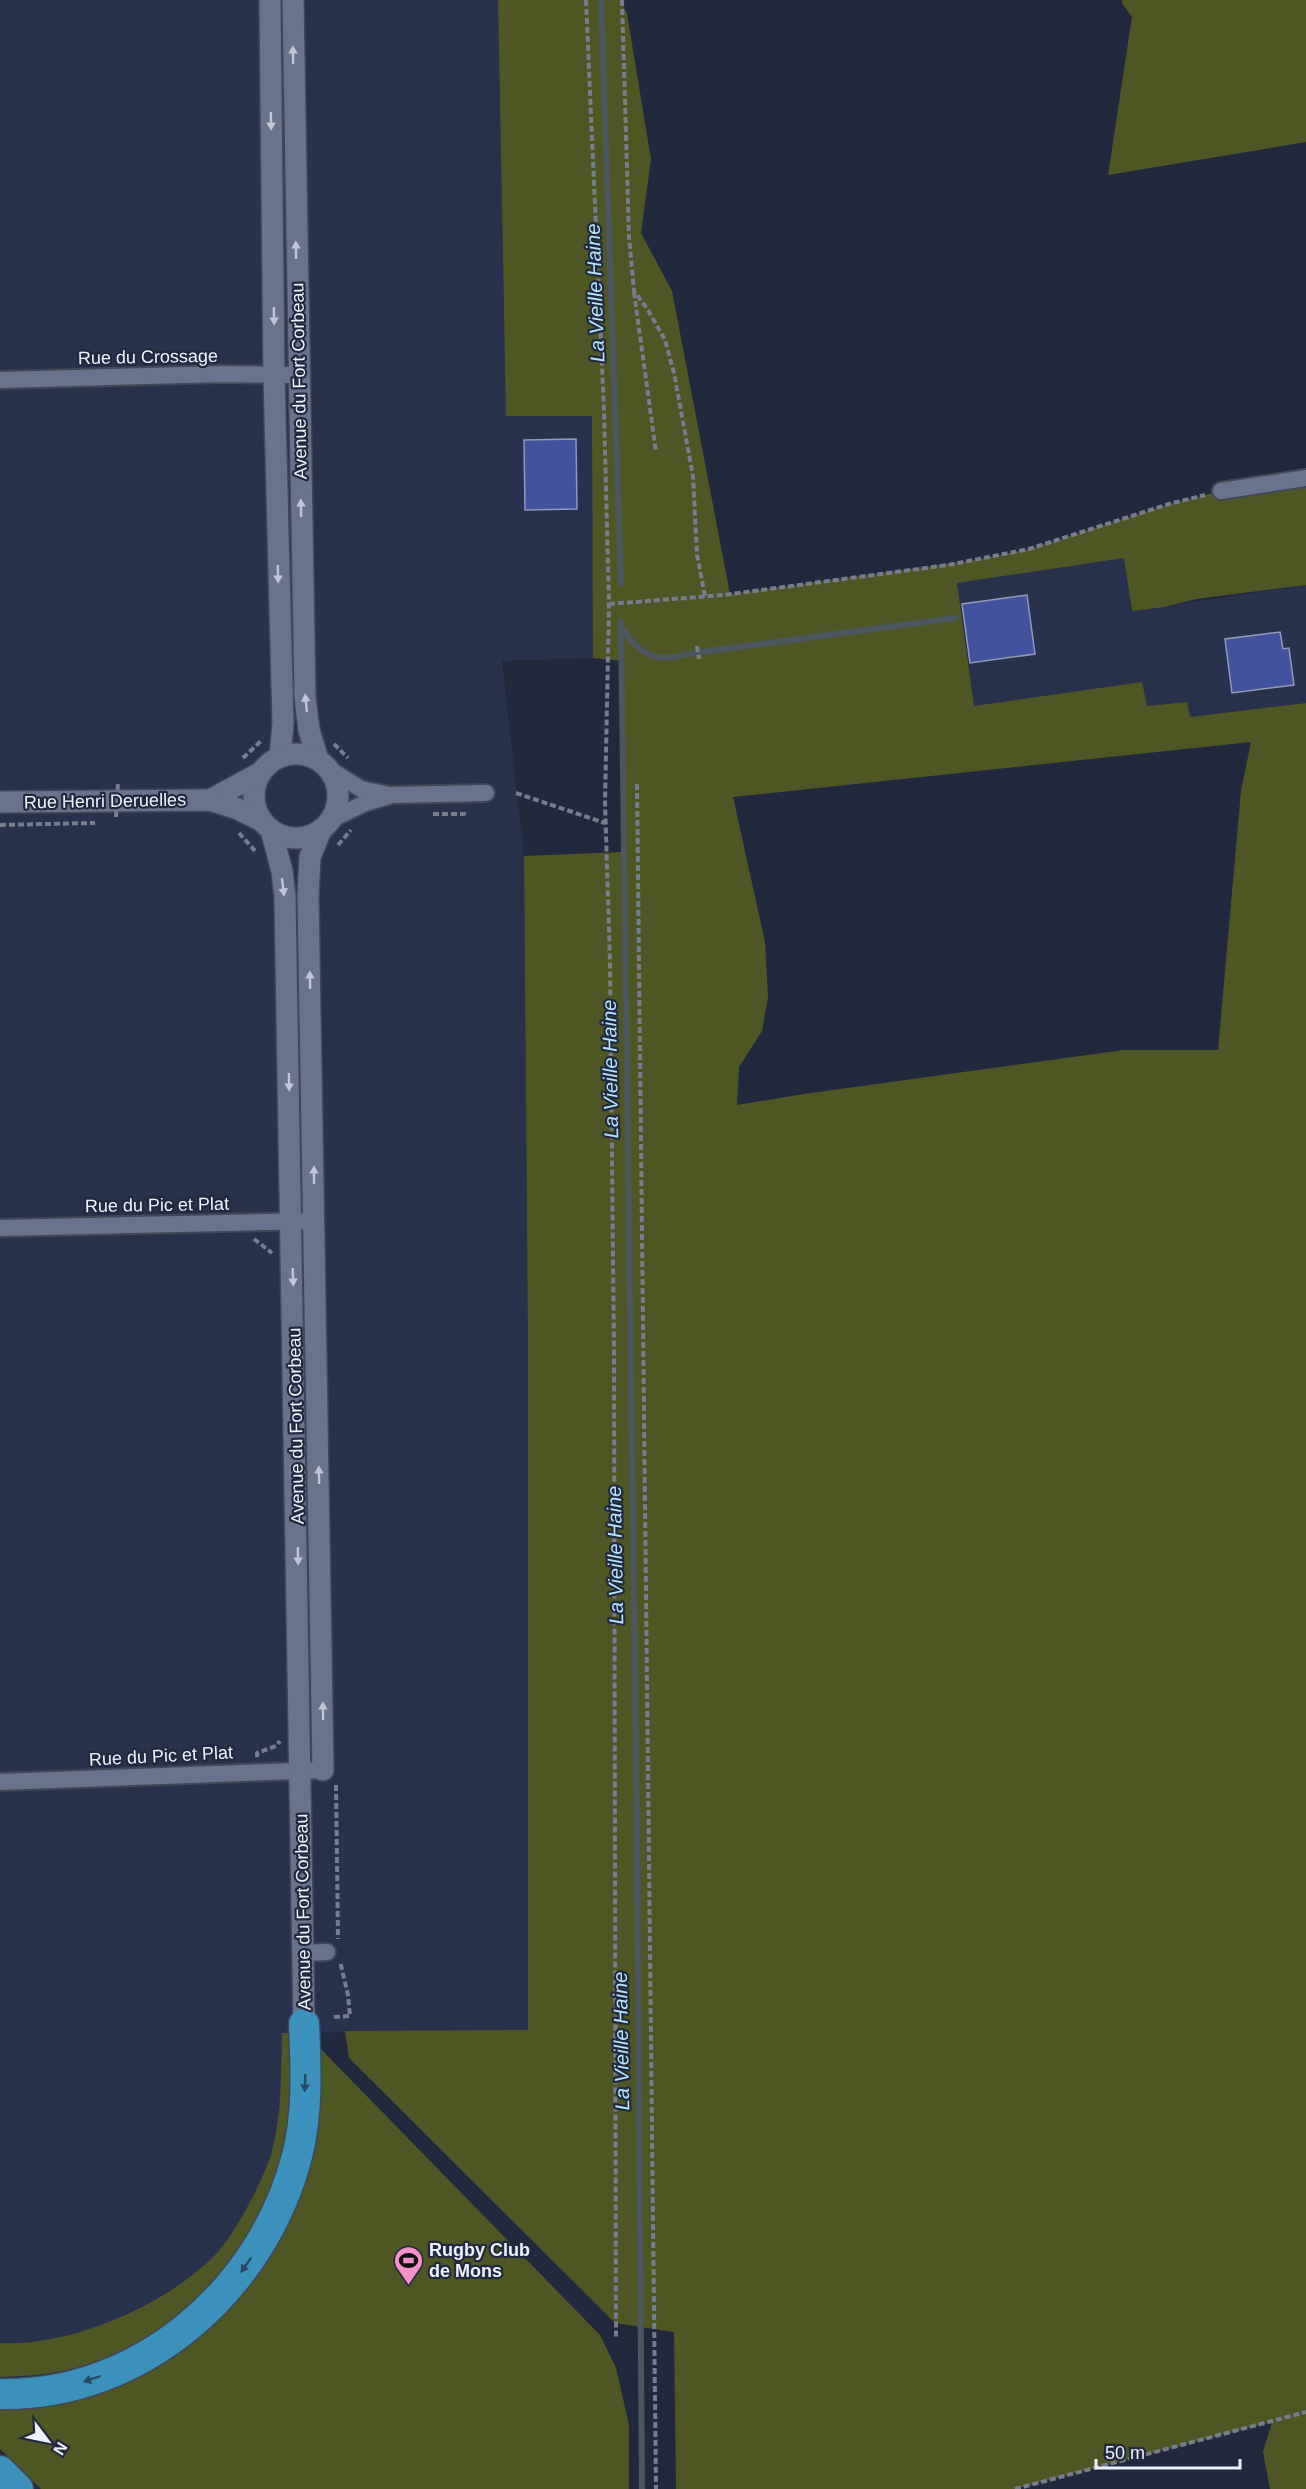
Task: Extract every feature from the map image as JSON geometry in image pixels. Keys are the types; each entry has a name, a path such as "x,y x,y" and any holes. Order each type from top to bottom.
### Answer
{"highway":[{"path":"0,2394 43,2391 78,2383 141,2359 170,2341 201,2317 235,2281 261,2243 285,2194 297,2154 304,2107 304,2024"},
{"path":"0,2471 18,2489"}],"street":[{"name":"Avenue du Fort Corbeau","path":"270,0 274,376 283,723 280,757"},
{"name":"Avenue du Fort Corbeau","path":"292,0 305,698 309,730 324,764"},
{"name":"Rue du Crossage","path":"0,380 221,374 298,375"},
{"path":"1221,491 1306,478"},
{"path":"390,795 365,803 309,836 295,838 282,836 267,825 256,810 254,798 255,785 260,773 280,757 292,754 306,755 324,764 361,789 390,795 486,793"},
{"path":"324,764 336,781 338,794 326,825"},
{"name":"Rue Henri Deruelles","path":"210,800 260,773"},
{"name":"Rue Henri Deruelles","path":"0,802 210,800 267,825"},
{"name":"Avenue du Fort Corbeau","path":"267,825 282,871 285,897 304,2024"},
{"name":"Avenue du Fort Corbeau","path":"323,1770 308,896 310,857 326,825"},
{"name":"Rue du Pic et Plat","path":"0,1228 314,1221"},
{"name":"Rue du Pic et Plat","path":"0,1782 323,1770"},
{"path":"304,1953 327,1952"}],"path":[{"path":"586,0 604,411 609,604 605,823 610,962 614,1341 616,2339"},
{"path":"622,0 629,237 656,452"},
{"path":"634,291 648,309 665,340 674,373 693,476 697,555 705,596"},
{"path":"609,604 705,596 975,560 1029,549 1169,504 1221,491"},
{"path":"697,646 699,659"},
{"path":"116,818 118,782"},
{"path":"637,784 656,2489"},
{"path":"516,793 605,823"},
{"path":"0,825 104,823"},
{"path":"1015,2489 1306,2412"}],"shaded area":[{"path":"0,0 498,0 506,416 592,416 593,658 502,661 524,856 528,1356 528,2030 293,2033 286,2136 253,2228 85,2365 32,2376 0,2377"},
{"path":"1124,558 1132,611 1306,585 1306,703 1190,717 1186,702 1147,706 1141,683 974,707 957,582"}],"green space":[{"path":"498,0 620,0 627,14 651,159 641,233 672,291 730,594 975,560 1029,549 1169,504 1221,491 1306,478 1306,585 1196,599 1164,607 1132,611 1124,558 957,583 974,706 1142,682 1147,706 1187,702 1190,717 1306,703 1306,2489 1270,2489 1263,2452 1272,2422 1015,2489 676,2489 674,2332 615,2323 349,2058 345,2031 528,2030 528,1356 524,856 623,852 622,661 593,658 592,416 506,416","holes":["1251,742 1241,791 1218,1050 1124,1050 737,1105 739,1067 762,1031 768,997 765,942 733,797"]},
{"path":"1122,0 1306,0 1306,142 1108,175 1132,17"},
{"path":"282,2033 293,2033 288,2125 276,2175 260,2212 240,2246 216,2278 188,2306 157,2330 122,2350 64,2371 0,2377 0,2343 58,2338 88,2330 118,2318 173,2289 198,2271 218,2252 249,2204 272,2151 279,2108"},
{"path":"314,2042 600,2335 616,2368 629,2425 629,2489 41,2489 0,2449 0,2404 56,2399 254,2275"}],"building":[{"path":"576,439 577,509 525,510 524,440"},
{"path":"1027,595 1035,654 970,663 962,604"},
{"path":"1280,632 1283,649 1289,648 1294,685 1232,693 1225,639"}],"waterway":[{"name":"La Vieille Haine","path":"601,0 621,584"},
{"path":"622,627 641,650 666,658 956,618"},
{"name":"La Vieille Haine","path":"621,621 637,1834 642,2489"}],"place":[{"name":"Rugby Club de Mons","path":"408,2286"}]}
